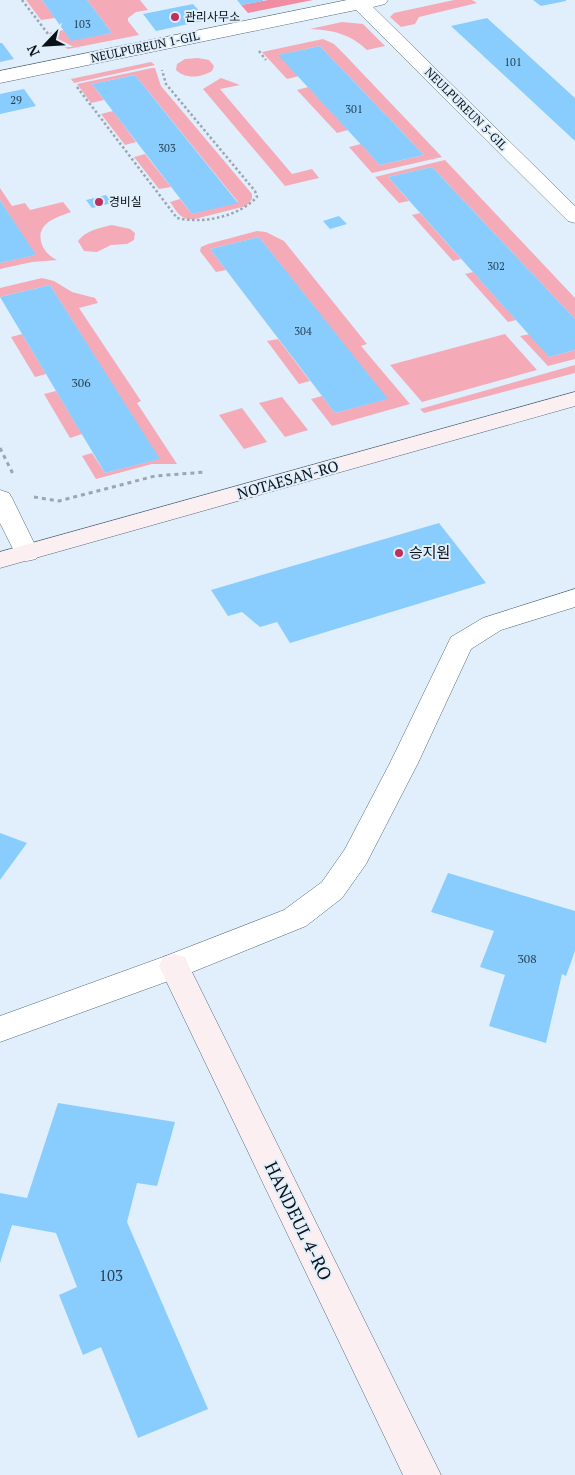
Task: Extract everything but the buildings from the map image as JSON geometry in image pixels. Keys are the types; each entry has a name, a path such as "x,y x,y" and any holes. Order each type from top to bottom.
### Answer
{"street":[{"name":"NEULPUREUN 1-GIL","path":"0,77 358,2 379,0"},
{"name":"NEULPUREUN 5-GIL","path":"358,2 575,218"},
{"name":"NOTAESAN-RO","path":"0,560 575,399"},
{"path":"0,498 27,553"},
{"path":"0,1029 174,966 295,918 332,890 356,856 404,763 460,643 492,624 575,598"},
{"name":"HANDEUL 4-RO","path":"174,966 422,1475"}],"path":[{"path":"259,51 266,60"},
{"path":"74,84 177,218 194,222 247,208 257,197 256,191 166,84 159,65"},
{"path":"0,448 15,476"},
{"path":"31,496 39,499 59,501 155,476 214,471"}],"shaded area":[{"path":"26,0 42,0 55,18 41,20"},
{"path":"87,0 140,0 148,10 136,12 128,18 128,21 139,35 68,49 57,43 49,33 63,30 72,40 112,33"},
{"path":"268,0 313,0 248,13 241,5"},
{"path":"454,0 472,0 477,3 419,17 415,24 401,27 390,17 394,13"},
{"path":"342,22 363,24 385,46 367,50 354,40 341,34 326,30 310,29"},
{"path":"323,39 334,44 442,157 372,173 349,147 361,144 380,165 424,155 320,46 279,55 299,76 287,79 262,52"},
{"path":"198,58 209,60 214,66 212,71 203,75 188,76 176,70 177,64 185,59"},
{"path":"151,62 155,65 74,83 71,79 0,94"},
{"path":"155,68 161,86 252,194 252,199 246,206 195,219 183,217 170,202 180,199 192,214 238,202 135,75 92,84 104,100 91,103 77,84"},
{"path":"221,78 240,85 220,89 292,174 312,169 319,178 285,186 203,89"},
{"path":"308,87 348,130 337,133 297,90"},
{"path":"113,111 136,142 125,145 101,114"},
{"path":"145,154 171,187 159,189 134,157"},
{"path":"445,160 575,298 575,319 432,167 388,177 409,201 399,203 375,177"},
{"path":"0,188 12,206 25,203 30,210 63,202 71,212 52,220 43,228 41,233 44,249 57,260 32,262 0,269 0,263 35,255 0,200"},
{"path":"420,213 461,259 453,261 412,215"},
{"path":"112,225 130,229 135,233 134,240 127,244 111,245 97,252 84,251 78,241 81,237 94,230"},
{"path":"257,231 266,232 284,241 367,344 361,346 410,404 332,426 311,399 322,396 335,413 387,399 259,237 210,249 226,270 216,272 200,251 201,247 208,244"},
{"path":"473,272 516,320 508,322 465,274"},
{"path":"42,278 54,281 72,292 95,298 98,303 79,308 141,401 137,403 177,464 152,464 96,479 82,456 92,453 105,473 159,459 50,285 0,297 0,288"},
{"path":"22,334 46,374 35,377 11,337"},
{"path":"505,334 537,370 422,402 390,365"},
{"path":"530,334 549,357 575,350 575,359 548,366 520,336"},
{"path":"278,339 310,381 299,384 267,341"},
{"path":"575,365 575,373 424,413 420,409"},
{"path":"56,391 82,434 70,438 44,394"},
{"path":"282,397 308,430 285,437 259,403"},
{"path":"242,408 267,442 244,449 219,415"}],"place":[{"name":"관리사무소","path":"175,17"},
{"name":"경비실","path":"99,202"},
{"name":"승지원","path":"399,553"}]}
